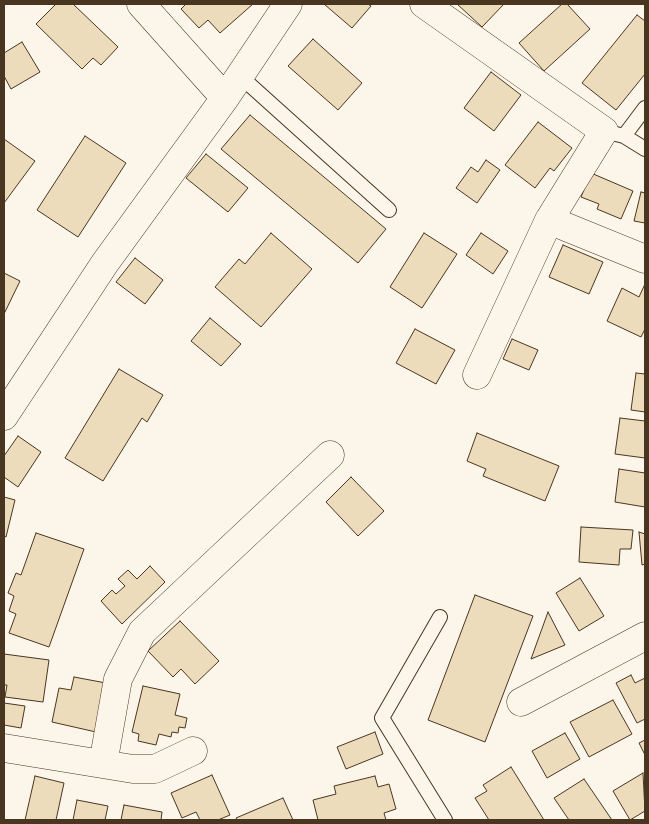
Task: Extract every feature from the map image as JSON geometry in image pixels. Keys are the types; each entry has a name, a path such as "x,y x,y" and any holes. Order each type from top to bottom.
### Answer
{"street":[{"path":"141,4 225,98"},
{"path":"4,416 106,263 225,98 288,4"},
{"path":"424,4 614,133 549,220 477,375"},
{"path":"549,220 645,259"},
{"path":"103,764 118,679 142,632 330,455"},
{"path":"521,702 645,636"},
{"path":"4,748 133,769 155,769 193,752"}],"lane":[{"path":"240,76 389,210"},
{"path":"645,108 614,133 645,148"},
{"path":"440,617 382,718 445,820"}],"building":[{"path":"56,4 73,4 118,47 101,65 93,58 82,69 36,24"},
{"path":"186,4 253,4 220,33 208,20 199,28 181,9"},
{"path":"324,4 368,4 371,6 352,28"},
{"path":"457,4 504,4 482,27"},
{"path":"562,4 567,4 590,29 544,71 519,43"},
{"path":"637,15 645,21 645,74 616,110 582,83"},
{"path":"313,39 362,83 338,110 288,66"},
{"path":"22,42 40,72 11,89 4,76 4,53"},
{"path":"491,72 521,95 494,131 464,108"},
{"path":"250,115 386,229 358,263 221,149"},
{"path":"538,122 572,148 554,171 550,168 535,188 505,165"},
{"path":"85,136 126,163 78,237 37,210"},
{"path":"4,139 35,161 4,203"},
{"path":"206,154 248,188 228,212 186,178"},
{"path":"486,160 500,170 477,203 456,188 471,167 478,172"},
{"path":"591,173 633,191 621,219 597,209 599,204 581,197"},
{"path":"641,192 645,193 645,223 634,221"},
{"path":"271,233 312,269 261,327 215,287 239,259 245,264"},
{"path":"424,233 457,254 422,308 390,287"},
{"path":"481,233 508,251 493,274 466,255"},
{"path":"563,245 603,262 589,294 549,277"},
{"path":"135,258 163,280 145,304 116,282"},
{"path":"4,273 20,281 4,314"},
{"path":"645,284 645,329 641,337 607,321 622,288 639,297"},
{"path":"210,318 241,344 221,366 191,341"},
{"path":"415,329 455,350 436,384 396,363"},
{"path":"512,339 538,350 529,370 503,359"},
{"path":"119,369 163,395 147,422 142,418 103,481 65,458"},
{"path":"636,373 645,374 645,412 631,410"},
{"path":"620,418 645,421 645,458 615,454"},
{"path":"477,433 559,466 545,501 483,476 486,469 467,461"},
{"path":"18,436 41,452 18,487 4,477 4,456"},
{"path":"619,469 645,473 645,507 615,502"},
{"path":"351,477 384,511 358,536 326,502"},
{"path":"4,497 15,500 6,537 4,536"},
{"path":"581,527 633,530 631,549 620,549 619,565 579,562"},
{"path":"639,532 645,534 645,564 642,565"},
{"path":"36,533 84,549 49,647 9,633 16,614 9,611 14,596 8,593 16,573 21,575"},
{"path":"150,566 165,582 122,624 101,601 112,590 116,594 125,586 118,579 128,570 137,579"},
{"path":"580,578 604,616 579,631 556,593"},
{"path":"475,595 533,616 485,742 428,720"},
{"path":"548,612 565,645 531,659"},
{"path":"180,621 219,661 195,684 181,669 173,677 148,651"},
{"path":"4,654 49,660 43,702 5,697 7,685 4,685"},
{"path":"631,675 635,683 645,678 645,719 637,723 616,683"},
{"path":"74,677 106,683 96,732 52,722 59,688 71,690"},
{"path":"143,686 180,694 175,715 187,718 185,728 179,727 178,733 172,732 171,737 159,734 156,745 138,741 139,734 132,732"},
{"path":"613,700 632,734 589,757 570,722"},
{"path":"4,703 25,706 21,728 4,725"},
{"path":"375,732 383,754 346,769 337,747"},
{"path":"565,733 580,759 547,778 532,751"},
{"path":"645,740 645,755 639,743"},
{"path":"511,767 544,820 489,820 475,798 487,791 483,785"},
{"path":"643,773 645,811 630,820 613,791"},
{"path":"212,775 230,815 218,820 200,820 196,812 182,818 171,793"},
{"path":"35,776 64,783 56,820 25,820"},
{"path":"375,776 378,787 389,784 396,809 384,813 386,820 318,820 313,800 336,794 334,786"},
{"path":"584,779 612,820 569,820 554,798"},
{"path":"283,798 293,820 237,820 236,818"},
{"path":"77,800 108,806 105,820 73,820"},
{"path":"124,805 162,812 161,820 121,820"}]}
